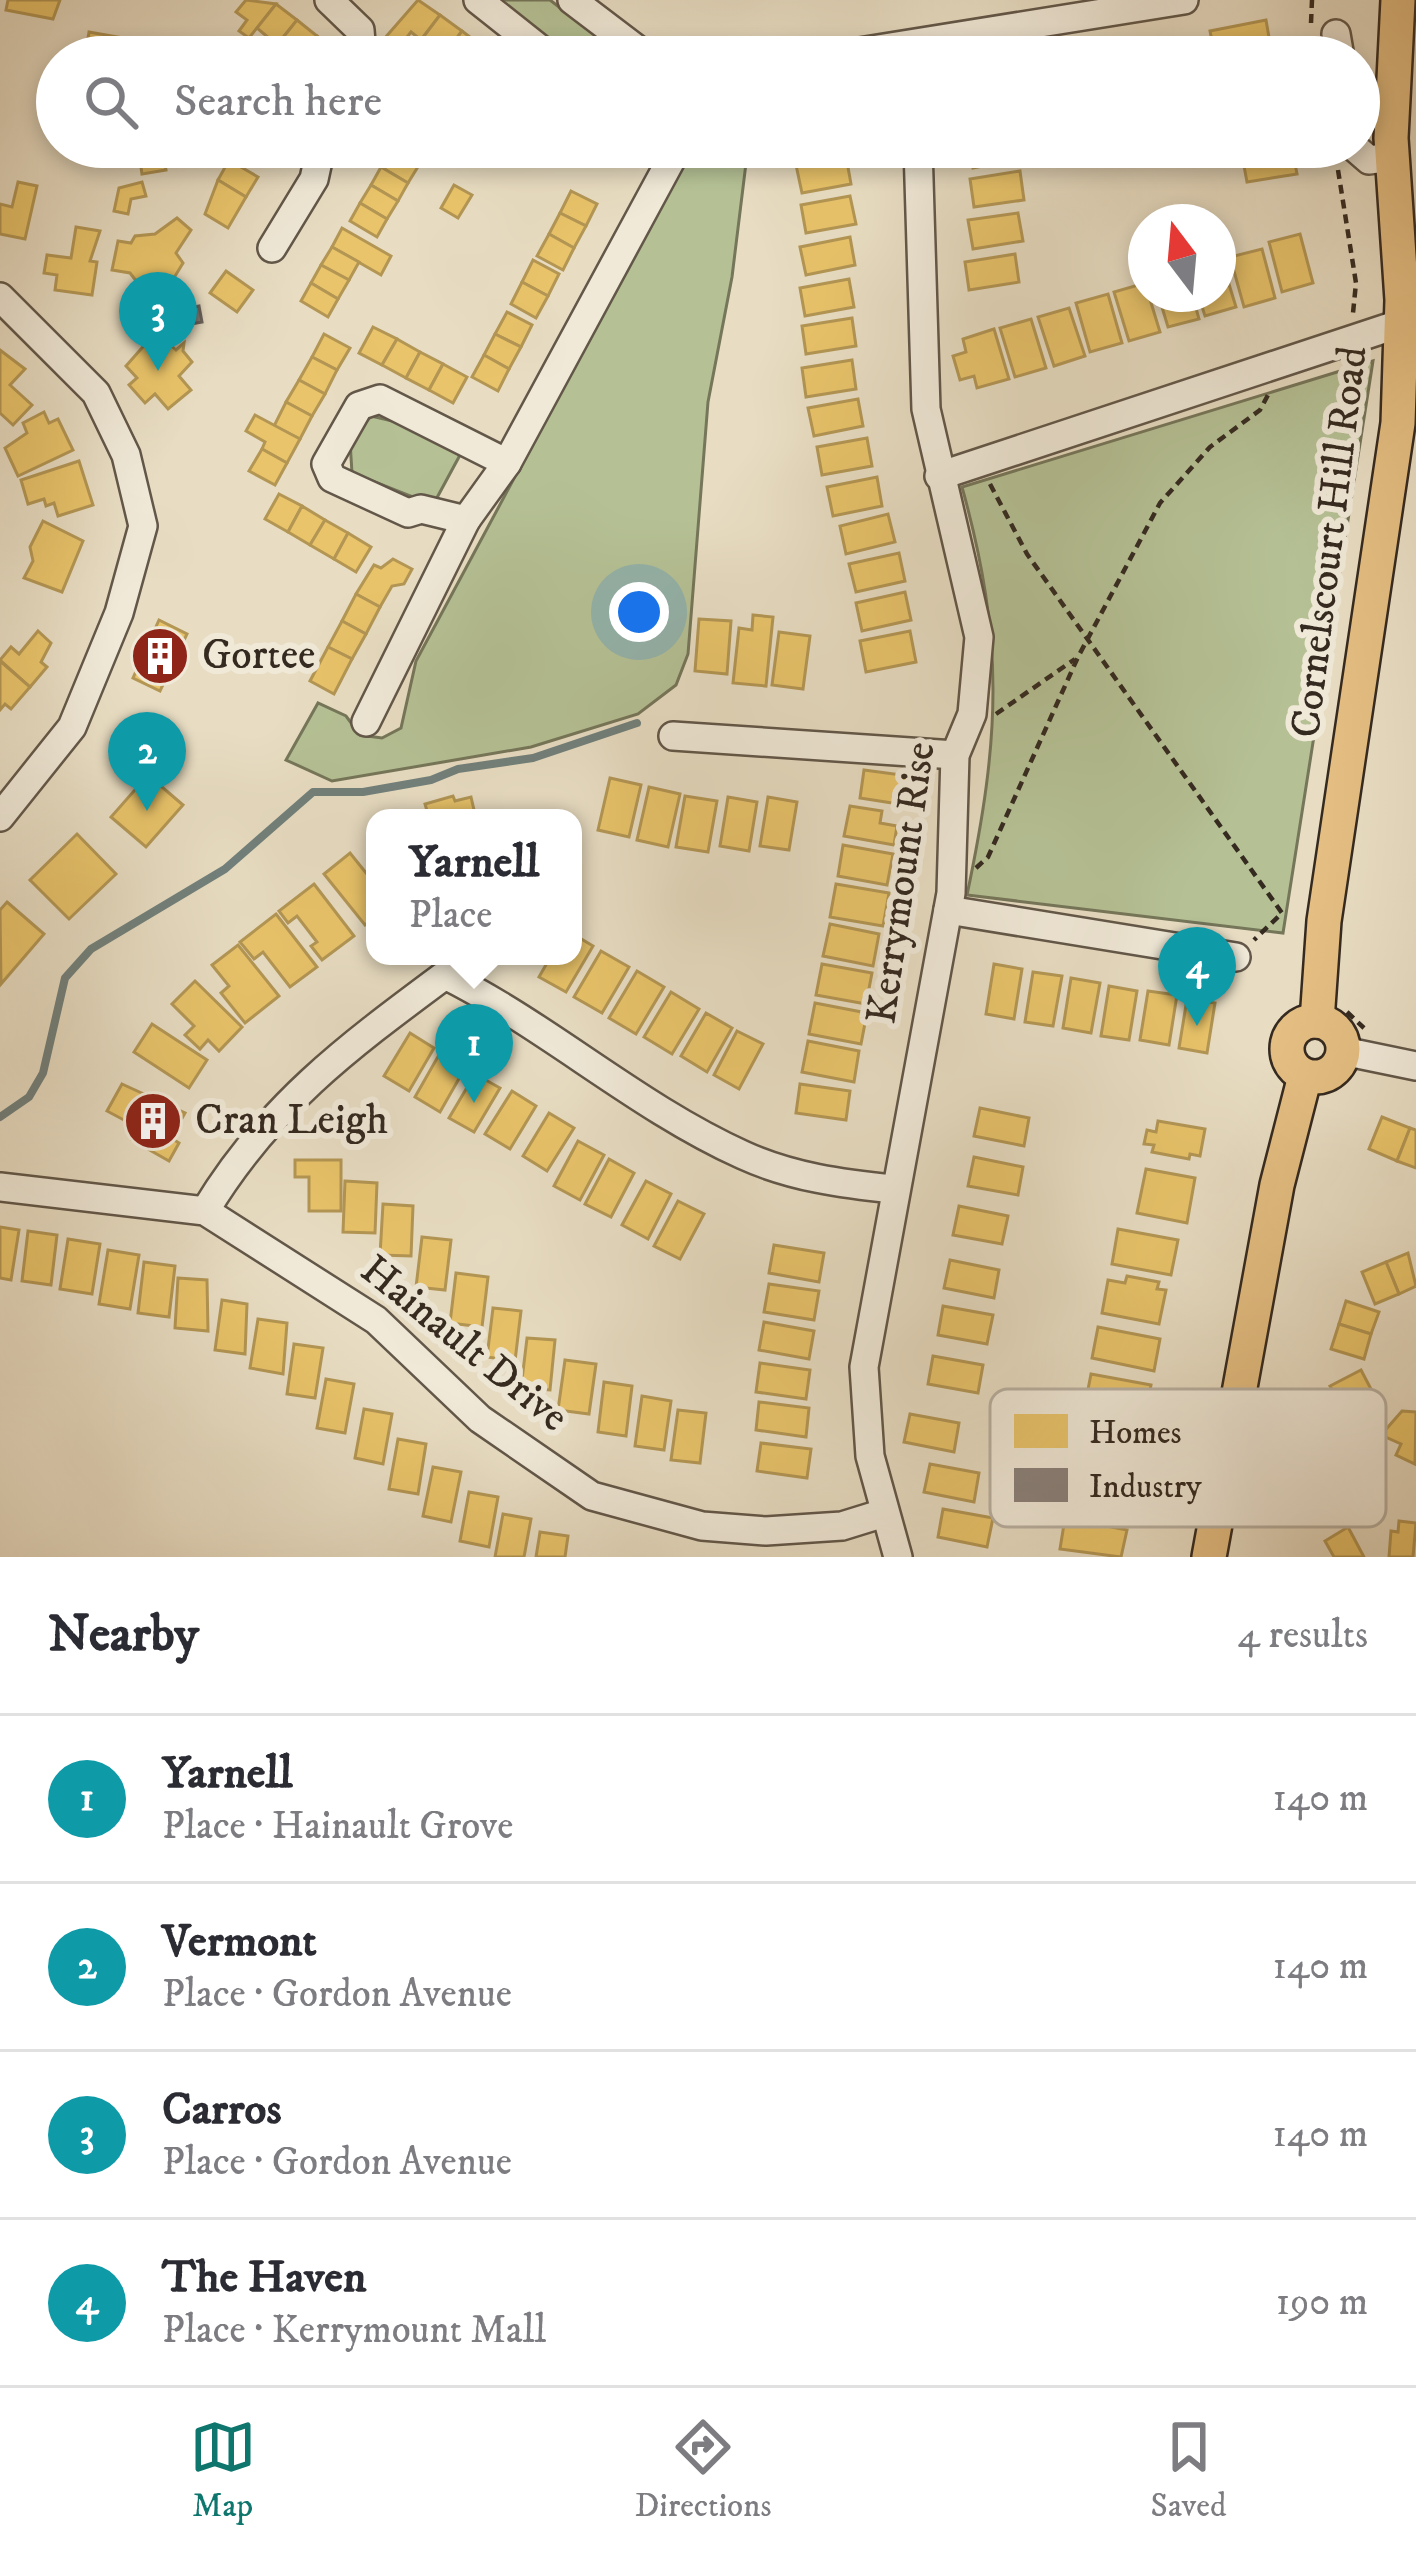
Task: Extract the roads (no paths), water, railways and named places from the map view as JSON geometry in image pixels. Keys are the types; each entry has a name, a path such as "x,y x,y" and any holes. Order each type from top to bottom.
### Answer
{"main road":[{"name":"Cornelscourt Hill Road","path":"1240,1389 1277,1185 1305,1076 1291,1064 1286,1047 1300,1025 1317,1021 1324,921 1398,423 1402,323 1391,59 1398,0"},
{"path":"1305,1076 1330,1073 1343,1052 1334,1027 1317,1021"},
{"name":"Cornelscourt Hill Road","path":"1209,1557 1214,1527"}],"street":[{"path":"329,0 362,16"},
{"path":"478,0 523,36"},
{"path":"572,0 619,36"},
{"path":"985,36 1180,0"},
{"path":"1380,159 1392,157"},
{"path":"272,248 316,168"},
{"path":"366,722 466,520 507,463 668,168"},
{"name":"Kerrymount Rise","path":"898,1557 865,1423 864,1367 950,902 955,754 972,714 979,637 926,410 919,168"},
{"path":"0,297 96,393 126,454 143,526 119,614 72,727 0,817"},
{"path":"939,476 1402,323"},
{"path":"466,520 422,509 409,513 332,478 326,464 358,406 380,399 507,463"},
{"path":"673,736 955,754"},
{"path":"950,902 1236,957"},
{"path":"205,1211 242,1150 304,1088 335,1058 445,975 672,1119 747,1157 826,1182 894,1189"},
{"path":"1343,1052 1416,1066"},
{"name":"Hainault Drive","path":"0,1187 205,1211 376,1320 480,1419 592,1496 702,1526 766,1531 842,1526 884,1514"}],"waterway":[{"path":"0,1117 29,1097 43,1073 65,978 91,949 225,869 313,792 363,792 431,780 458,769 533,758 637,723"}],"place":[{"name":"Carros","path":"158,371"},
{"name":"Gortee","path":"160,656"},
{"name":"Vermont","path":"147,811"},
{"name":"The Haven","path":"1197,1026"},
{"name":"Yarnell","path":"474,1103"},
{"name":"Cran Leigh","path":"153,1121"}]}
